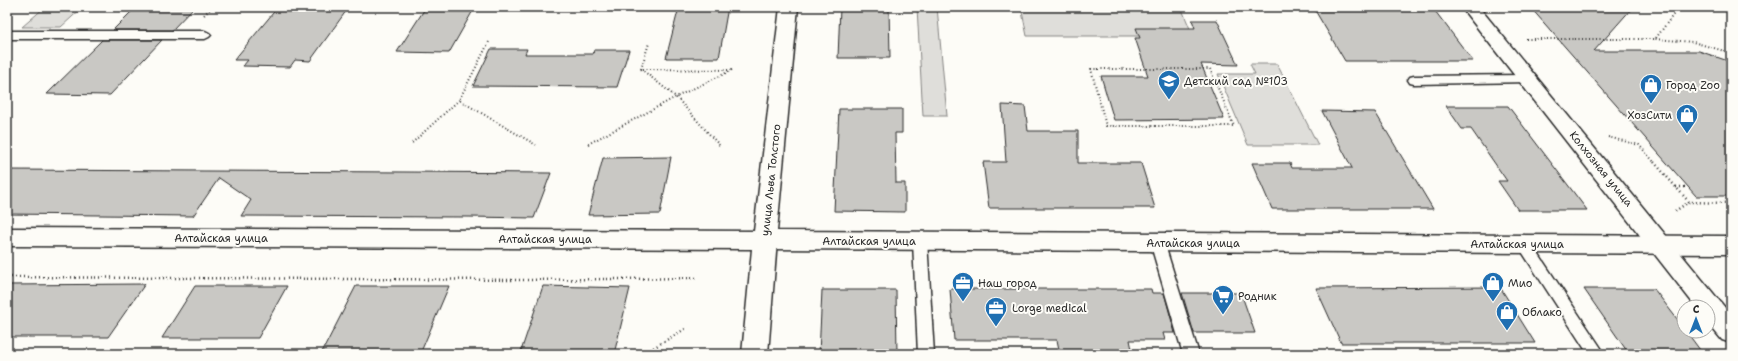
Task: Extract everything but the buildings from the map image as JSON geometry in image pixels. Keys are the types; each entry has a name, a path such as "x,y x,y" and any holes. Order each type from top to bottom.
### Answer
{"street":[{"name":"улица Льва Толстого","path":"755,354 789,7"},
{"name":"Колхозная улица","path":"1470,7 1731,333"},
{"name":"Алтайская улица","path":"7,237 1731,245"}],"lane":[{"path":"7,35 205,35"},
{"path":"1414,80 1527,79"},
{"path":"920,241 926,354"},
{"path":"1157,242 1191,354"},
{"path":"1524,244 1597,354"}],"path":[{"path":"1655,39 1679,7"},
{"path":"1519,39 1655,39 1693,42 1731,53"},
{"path":"412,143 459,100 489,42"},
{"path":"642,69 648,43"},
{"path":"642,69 676,97 720,146"},
{"path":"588,144 676,97 732,70 642,69"},
{"path":"1091,69 1210,69 1234,126 1106,126 1091,69"},
{"path":"459,100 536,145"},
{"path":"1608,137 1639,145 1689,202"},
{"path":"1676,187 1688,187"},
{"path":"1675,211 1689,202 1731,203"},
{"path":"7,276 508,280 696,278"},
{"path":"643,354 685,329"}],"shaded area":[{"path":"45,7 83,7 61,27 22,27"},
{"path":"917,7 937,7 947,116 923,116"},
{"path":"1021,7 1181,7 1193,36 1027,36"},
{"path":"1250,64 1277,64 1318,145 1248,145 1218,74 1255,74"}],"place":[{"name":"Детский сад №103","path":"1169,100"},
{"name":"Город Zoo","path":"1651,104"},
{"name":"ХозСити","path":"1687,134"},
{"name":"Наш город","path":"963,302"},
{"name":"Мио","path":"1493,302"},
{"name":"Родник","path":"1223,316"},
{"name":"Lorge medical","path":"996,328"},
{"name":"Облако","path":"1507,332"}]}
